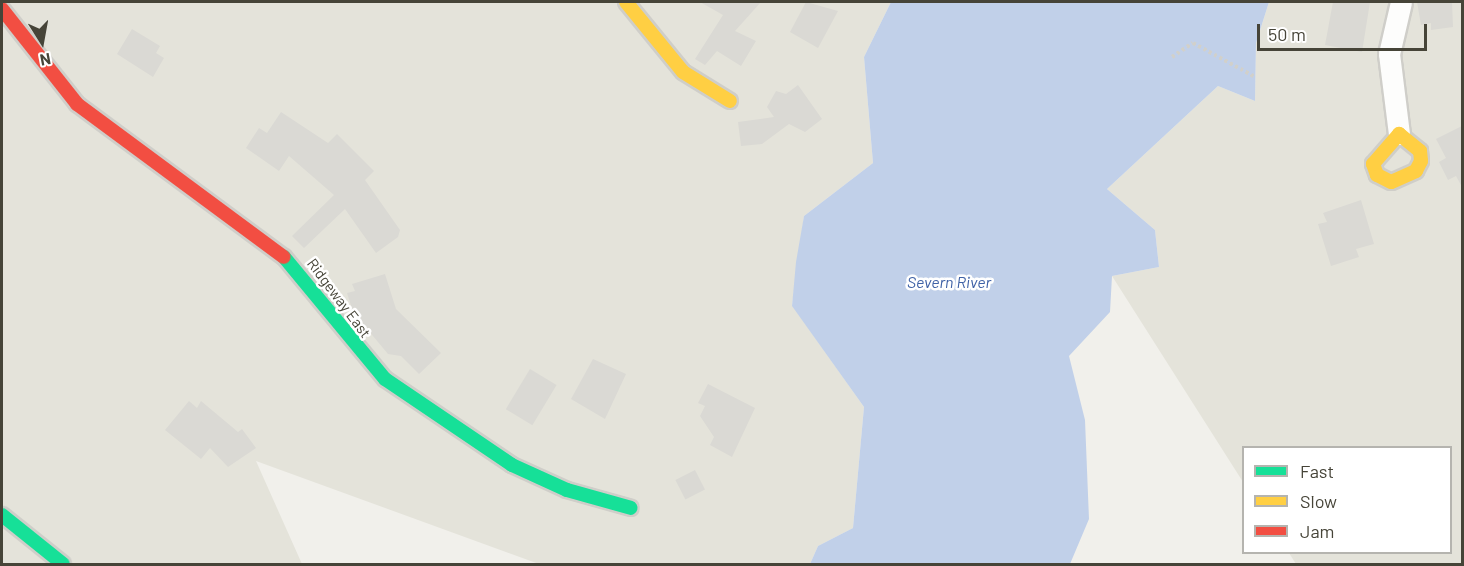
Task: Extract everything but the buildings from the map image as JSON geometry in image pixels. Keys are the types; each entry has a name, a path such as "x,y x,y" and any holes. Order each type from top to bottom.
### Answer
{"street":[{"path":"626,2 683,72 730,101"},
{"path":"1399,134 1389,54 1401,2"},
{"name":"Ridgeway East","path":"2,9 77,104 241,220 300,270 351,343 385,379 512,465 631,508"},
{"path":"2,515 63,564"}],"path":[{"path":"1172,57 1193,43 1255,77"}],"shaded area":[{"path":"2,2 891,2 864,57 873,163 804,216 792,305 864,407 853,528 818,546 810,564 539,564 256,461 302,564 2,564"},
{"path":"1269,2 1462,2 1462,564 1296,564 1290,554 1452,554 1452,446 1242,446 1242,480 1112,276 1159,267 1155,230 1107,189 1218,86 1255,101 1256,43"}],"water":[{"name":"Severn River","path":"891,2 1269,2 1256,43 1255,101 1218,86 1107,189 1155,230 1159,267 1112,276 1110,312 1069,356 1085,420 1089,519 1070,564 810,564 818,546 853,528 864,407 792,306 796,262 804,216 873,163 864,57"}],"traffic: fast":[{"path":"284,257 385,379 512,465 567,490 631,508"},
{"path":"2,515 63,564"}],"traffic: slow":[{"path":"626,2 683,72 730,101"},
{"path":"1399,134 1420,151 1421,161 1416,171 1391,182 1377,175 1373,164 1399,134"}],"traffic: jam":[{"path":"2,9 77,104 284,257"}]}
